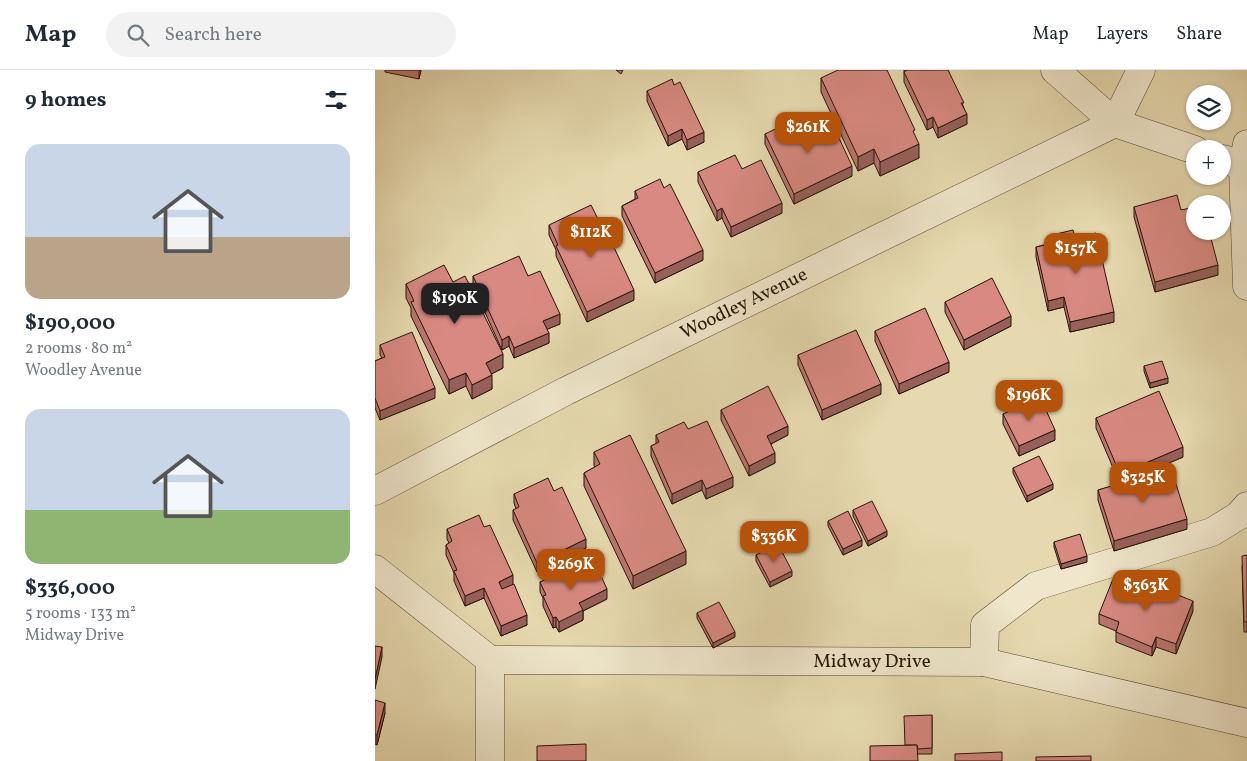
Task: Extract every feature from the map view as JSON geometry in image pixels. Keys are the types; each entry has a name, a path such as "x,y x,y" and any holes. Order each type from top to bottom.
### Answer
{"street":[{"path":"1055,70 1115,123 1186,147"},
{"path":"1115,123 1141,70"},
{"name":"Woodley Avenue","path":"375,490 566,391 1115,123"},
{"path":"1238,156 1247,286"},
{"path":"983,662 985,625 1036,586 1212,532 1238,516 1247,506"},
{"path":"375,569 490,660 490,761"},
{"name":"Midway Drive","path":"490,660 983,662 1247,723"}],"building":[{"path":"838,70 887,70 915,130 913,131 919,144 880,162 874,149 858,157 821,78"},
{"path":"907,70 948,70 964,103 961,103 967,114 938,128 933,117 927,120 904,72"},
{"path":"672,79 674,85 680,82 704,132 687,140 682,129 668,136 647,91"},
{"path":"794,120 801,135 831,121 852,166 794,194 765,134"},
{"path":"735,155 742,169 761,160 782,203 731,227 722,208 717,211 698,172"},
{"path":"660,179 664,188 670,184 703,250 655,273 622,206 638,198 635,191"},
{"path":"1177,195 1181,210 1186,209 1186,240 1211,240 1218,265 1155,282 1134,207"},
{"path":"591,205 601,225 603,224 634,290 587,312 556,246 558,245 549,225"},
{"path":"1073,230 1075,238 1096,233 1114,312 1070,322 1064,297 1048,301 1036,247 1054,243 1052,235"},
{"path":"519,256 528,276 540,271 560,314 543,321 549,333 514,348 509,336 502,340 473,276"},
{"path":"444,265 453,282 465,276 503,354 486,363 492,375 472,385 466,373 449,380 411,302 414,301 406,284"},
{"path":"992,278 1011,316 964,340 945,302"},
{"path":"925,308 949,362 899,384 875,331"},
{"path":"856,330 881,384 822,410 798,355"},
{"path":"412,332 435,388 380,411 375,398 375,361 385,357 380,345"},
{"path":"1162,361 1168,378 1150,383 1144,366"},
{"path":"768,386 788,426 767,436 775,453 749,466 721,410"},
{"path":"1159,391 1183,447 1120,474 1096,418"},
{"path":"1040,397 1055,430 1019,446 1003,414"},
{"path":"707,421 733,477 706,489 702,480 672,494 651,446 659,442 656,435 684,422 688,429"},
{"path":"630,435 686,551 633,576 584,473 600,464 594,452"},
{"path":"1039,456 1053,484 1027,496 1013,468"},
{"path":"1171,468 1187,519 1114,541 1098,490"},
{"path":"548,478 554,491 562,487 586,539 537,563 513,510 519,507 514,494"},
{"path":"872,501 887,531 868,541 853,510"},
{"path":"848,511 862,540 843,549 828,521"},
{"path":"479,515 484,527 490,525 513,575 499,582 502,589 514,584 527,615 501,626 484,588 465,596 454,571 457,570 446,545 452,541 447,529"},
{"path":"1080,534 1087,556 1061,564 1054,542"},
{"path":"778,544 792,571 770,582 756,555"},
{"path":"1247,555 1247,622 1244,622 1242,556"},
{"path":"596,565 607,589 579,603 583,610 559,622 556,617 553,618 543,596 546,595 540,582 547,579 545,575 560,568 567,579"},
{"path":"1113,579 1135,587 1138,579 1193,601 1176,644 1156,637 1152,647 1116,632 1119,622 1099,614"},
{"path":"719,602 735,632 713,643 697,613"},
{"path":"375,646 382,647 375,679"},
{"path":"375,700 385,703 377,735 375,734"},
{"path":"932,715 932,748 918,749 917,745 905,745 904,716"},
{"path":"586,744 586,761 537,761 537,746"},
{"path":"917,745 918,761 870,761 870,746"},
{"path":"1002,752 1002,761 955,761 955,754"},
{"path":"1091,756 1091,761 1036,761 1036,757"}]}
